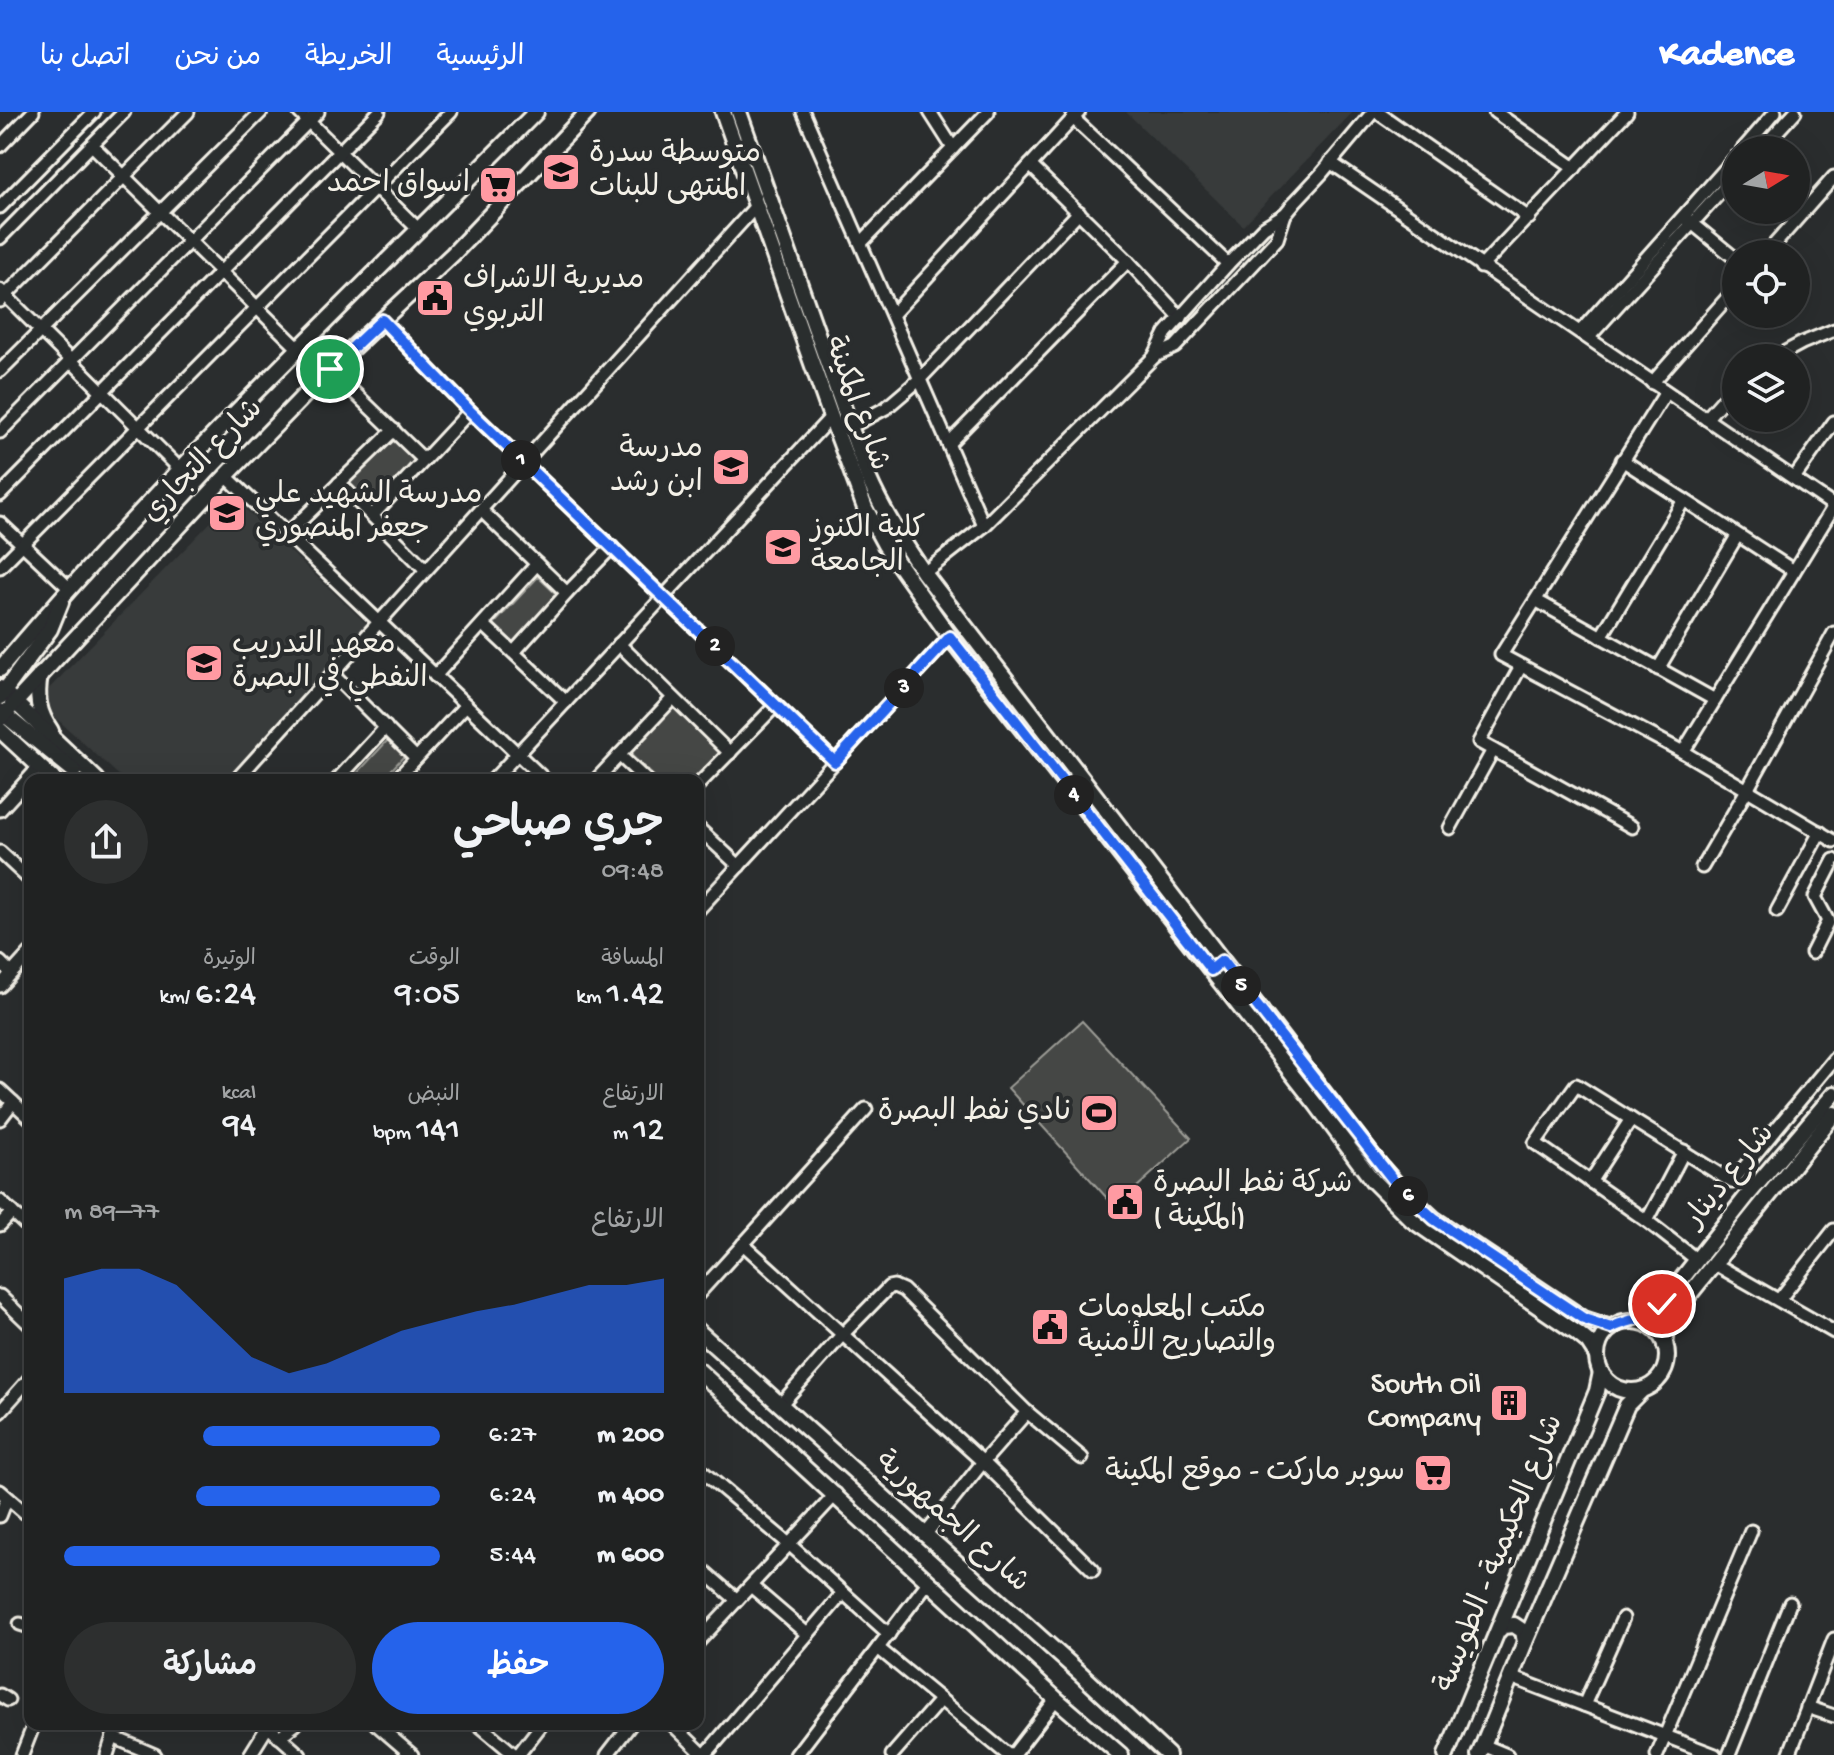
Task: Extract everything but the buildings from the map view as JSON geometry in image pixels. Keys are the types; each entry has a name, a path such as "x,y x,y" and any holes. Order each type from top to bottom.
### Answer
{"main road":[{"name":"شارع التجاري","path":"0,669 45,615 181,470 536,112"},
{"name":"شارع التجاري","path":"3,703 40,675 330,369 453,254 588,112"},
{"name":"شارع المكينة","path":"723,112 865,508 885,545 950,637 1398,1186 1434,1219 1584,1319 1611,1328"},
{"name":"شارع المكينة","path":"739,112 878,500 924,573 1373,1181 1412,1220 1577,1333 1597,1356"},
{"path":"3,703 53,623 67,592"},
{"path":"0,652 45,615"},
{"path":"40,675 37,694 39,710 64,751"},
{"path":"3,703 90,774"},
{"path":"3,703 79,774"},
{"path":"0,730 47,774"},
{"path":"0,747 10,749 39,767"},
{"name":"شارع دينار","path":"1632,1321 1652,1314 1662,1304 1747,1196 1831,1104"},
{"name":"شارع دينار","path":"1665,1346 1667,1328 1673,1315 1831,1104"},
{"path":"1632,1321 1653,1328 1661,1336 1667,1357 1665,1368 1651,1386 1630,1391 1608,1382 1601,1372 1597,1356 1604,1335 1611,1328 1632,1321"},
{"name":"شارع الجمهورية","path":"704,1336 1168,1755"},
{"name":"شارع الحكيمية - الطويسة","path":"1446,1755 1597,1391 1601,1372"},
{"name":"شارع الجمهورية","path":"704,1375 1119,1754"},
{"name":"شارع الحكيمية - الطويسة","path":"1481,1750 1627,1405 1642,1390"},
{"path":"1499,1630 1508,1625 1519,1627 1525,1642"}],"street":[{"path":"0,146 33,112"},
{"path":"0,207 94,112"},
{"path":"0,238 124,112"},
{"path":"181,470 2,295 188,112"},
{"path":"0,371 261,112"},
{"path":"299,112 419,230"},
{"path":"0,432 318,112"},
{"path":"0,495 379,112"},
{"path":"0,567 451,112"},
{"path":"803,112 984,526"},
{"path":"930,112 953,148"},
{"path":"861,243 988,112"},
{"path":"924,573 984,526 1154,357 1166,333 1228,264 1264,227 1290,207 1375,112 1529,218"},
{"path":"1495,112 1575,168"},
{"path":"1754,136 1775,112"},
{"path":"1773,136 1795,112"},
{"path":"1481,267 1623,113"},
{"path":"892,315 1076,115 1228,264"},
{"path":"92,145 299,349"},
{"path":"1330,162 1834,506 1683,752"},
{"path":"1030,165 1181,318"},
{"path":"1584,334 1687,220 1722,175"},
{"path":"1778,240 1834,177"},
{"path":"1687,220 1722,188"},
{"path":"241,774 757,205"},
{"path":"1154,357 1175,347 1277,239 1290,207"},
{"path":"850,427 886,408 920,379 1079,212"},
{"path":"1687,220 1722,248"},
{"path":"948,444 1128,261"},
{"path":"1652,383 1722,304"},
{"path":"382,320 470,411 835,762"},
{"path":"1800,344 1834,330"},
{"path":"330,369 424,460"},
{"path":"1666,392 1501,655 1683,752 1834,841"},
{"path":"1706,419 1722,401"},
{"path":"372,516 470,411"},
{"path":"499,774 831,417"},
{"path":"1794,478 1834,422"},
{"path":"286,535 394,430"},
{"path":"1622,460 1794,571"},
{"path":"226,476 539,774"},
{"path":"339,483 426,570"},
{"path":"1601,637 1684,500"},
{"path":"481,510 567,593"},
{"path":"0,523 67,592"},
{"path":"1658,669 1737,536"},
{"path":"514,652 612,547"},
{"path":"435,676 537,564"},
{"path":"1537,601 1715,700"},
{"path":"483,624 566,702"},
{"path":"1702,867 1834,633"},
{"path":"704,904 950,637"},
{"path":"619,644 730,753"},
{"path":"1521,666 1479,742 1632,827"},
{"path":"332,674 416,758"},
{"path":"602,774 673,698"},
{"path":"401,774 466,705"},
{"path":"704,779 776,705"},
{"path":"343,774 386,727"},
{"path":"1450,828 1493,750"},
{"path":"619,755 640,774"},
{"path":"33,774 39,767"},
{"path":"0,810 24,784"},
{"path":"1777,911 1820,832"},
{"path":"704,834 739,866"},
{"path":"0,852 24,874"},
{"path":"1812,953 1828,921 1815,897 1834,860"},
{"path":"0,986 24,959"},
{"path":"0,962 11,973"},
{"path":"1697,1260 1535,1143 1576,1085 1732,1182 1834,1059"},
{"path":"0,1090 24,1112"},
{"path":"1806,1092 1831,1104"},
{"path":"0,1119 13,1102"},
{"path":"704,1287 866,1109"},
{"path":"1590,1182 1631,1119"},
{"path":"1647,1221 1684,1151"},
{"path":"0,1201 24,1223"},
{"path":"0,1225 12,1212"},
{"path":"1779,1300 1834,1230"},
{"path":"743,1244 983,1462 1093,1570"},
{"path":"1713,1263 1834,1332"},
{"path":"781,1404 842,1335 889,1287 894,1286 903,1290 1027,1412 1082,1458"},
{"path":"0,1296 24,1319"},
{"path":"0,1412 24,1388"},
{"path":"0,1389 11,1399"},
{"path":"925,1535 1027,1412"},
{"path":"704,1473 889,1634"},
{"path":"0,1516 4,1494"},
{"path":"4,1494 24,1512"},
{"path":"704,1636 836,1494"},
{"path":"1657,1755 1751,1531"},
{"path":"704,1571 737,1600"},
{"path":"801,1753 929,1581"},
{"path":"751,1586 807,1634"},
{"path":"678,1730 704,1755 842,1594"},
{"path":"1729,1755 1790,1603"},
{"path":"1584,1705 1623,1618"},
{"path":"1789,1755 1834,1639"},
{"path":"878,1648 1011,1755 1056,1699"},
{"path":"1511,1677 1715,1755"},
{"path":"892,1755 940,1700"},
{"path":"1807,1707 1834,1716"},
{"path":"22,1755 32,1730"},
{"path":"107,1755 115,1730"},
{"path":"250,1755 263,1730"},
{"path":"271,1730 300,1755"},
{"path":"279,1737 288,1730"},
{"path":"383,1730 412,1755"},
{"path":"486,1730 517,1755 537,1730"},
{"path":"607,1755 626,1730"},
{"path":"113,1737 155,1755"},
{"path":"1481,1750 1507,1755"}],"shaded area":[{"path":"1126,112 1353,112 1243,226"},
{"path":"393,438 417,461 374,507 350,483"},
{"name":"معهد التدريب النفطي في البصرة","path":"234,498 368,625 231,774 117,774 37,701"},
{"path":"538,577 557,595 513,642 494,624"},
{"path":"673,707 720,752 699,774 652,774 629,753"},
{"path":"388,740 405,755 388,774 357,774"},
{"name":"نادي نفط البصرة","path":"1082,1021 1191,1138 1115,1207 1008,1088"}],"place":[{"name":"متوسطة سدرة المنتهى للبنات","path":"561,172"},
{"name":"اسواق احمد","path":"498,185"},
{"name":"مديرية الاشراف التربوي","path":"435,298"},
{"name":"مدرسة ابن رشد","path":"731,467"},
{"name":"مدرسة الشهيد علي جعفر المنصوري","path":"227,513"},
{"name":"كلية الكنوز الجامعة","path":"783,547"},
{"name":"معهد التدريب النفطي في البصرة","path":"204,663"},
{"name":"نادي نفط البصرة","path":"1099,1113"},
{"name":"شركة نفط البصرة ( المكينة)","path":"1125,1202"},
{"name":"مكتب المعلومات والتصاريح الأمنية","path":"1050,1327"},
{"name":"South Oil Company","path":"1509,1403"},
{"name":"سوبر ماركت - موقع المكينة","path":"1433,1473"}],"route":[{"path":"330,369 382,320 470,411 835,762 950,637 1211,970 1222,961 1398,1186 1434,1219 1595,1324 1611,1328 1652,1314 1662,1304"}]}
